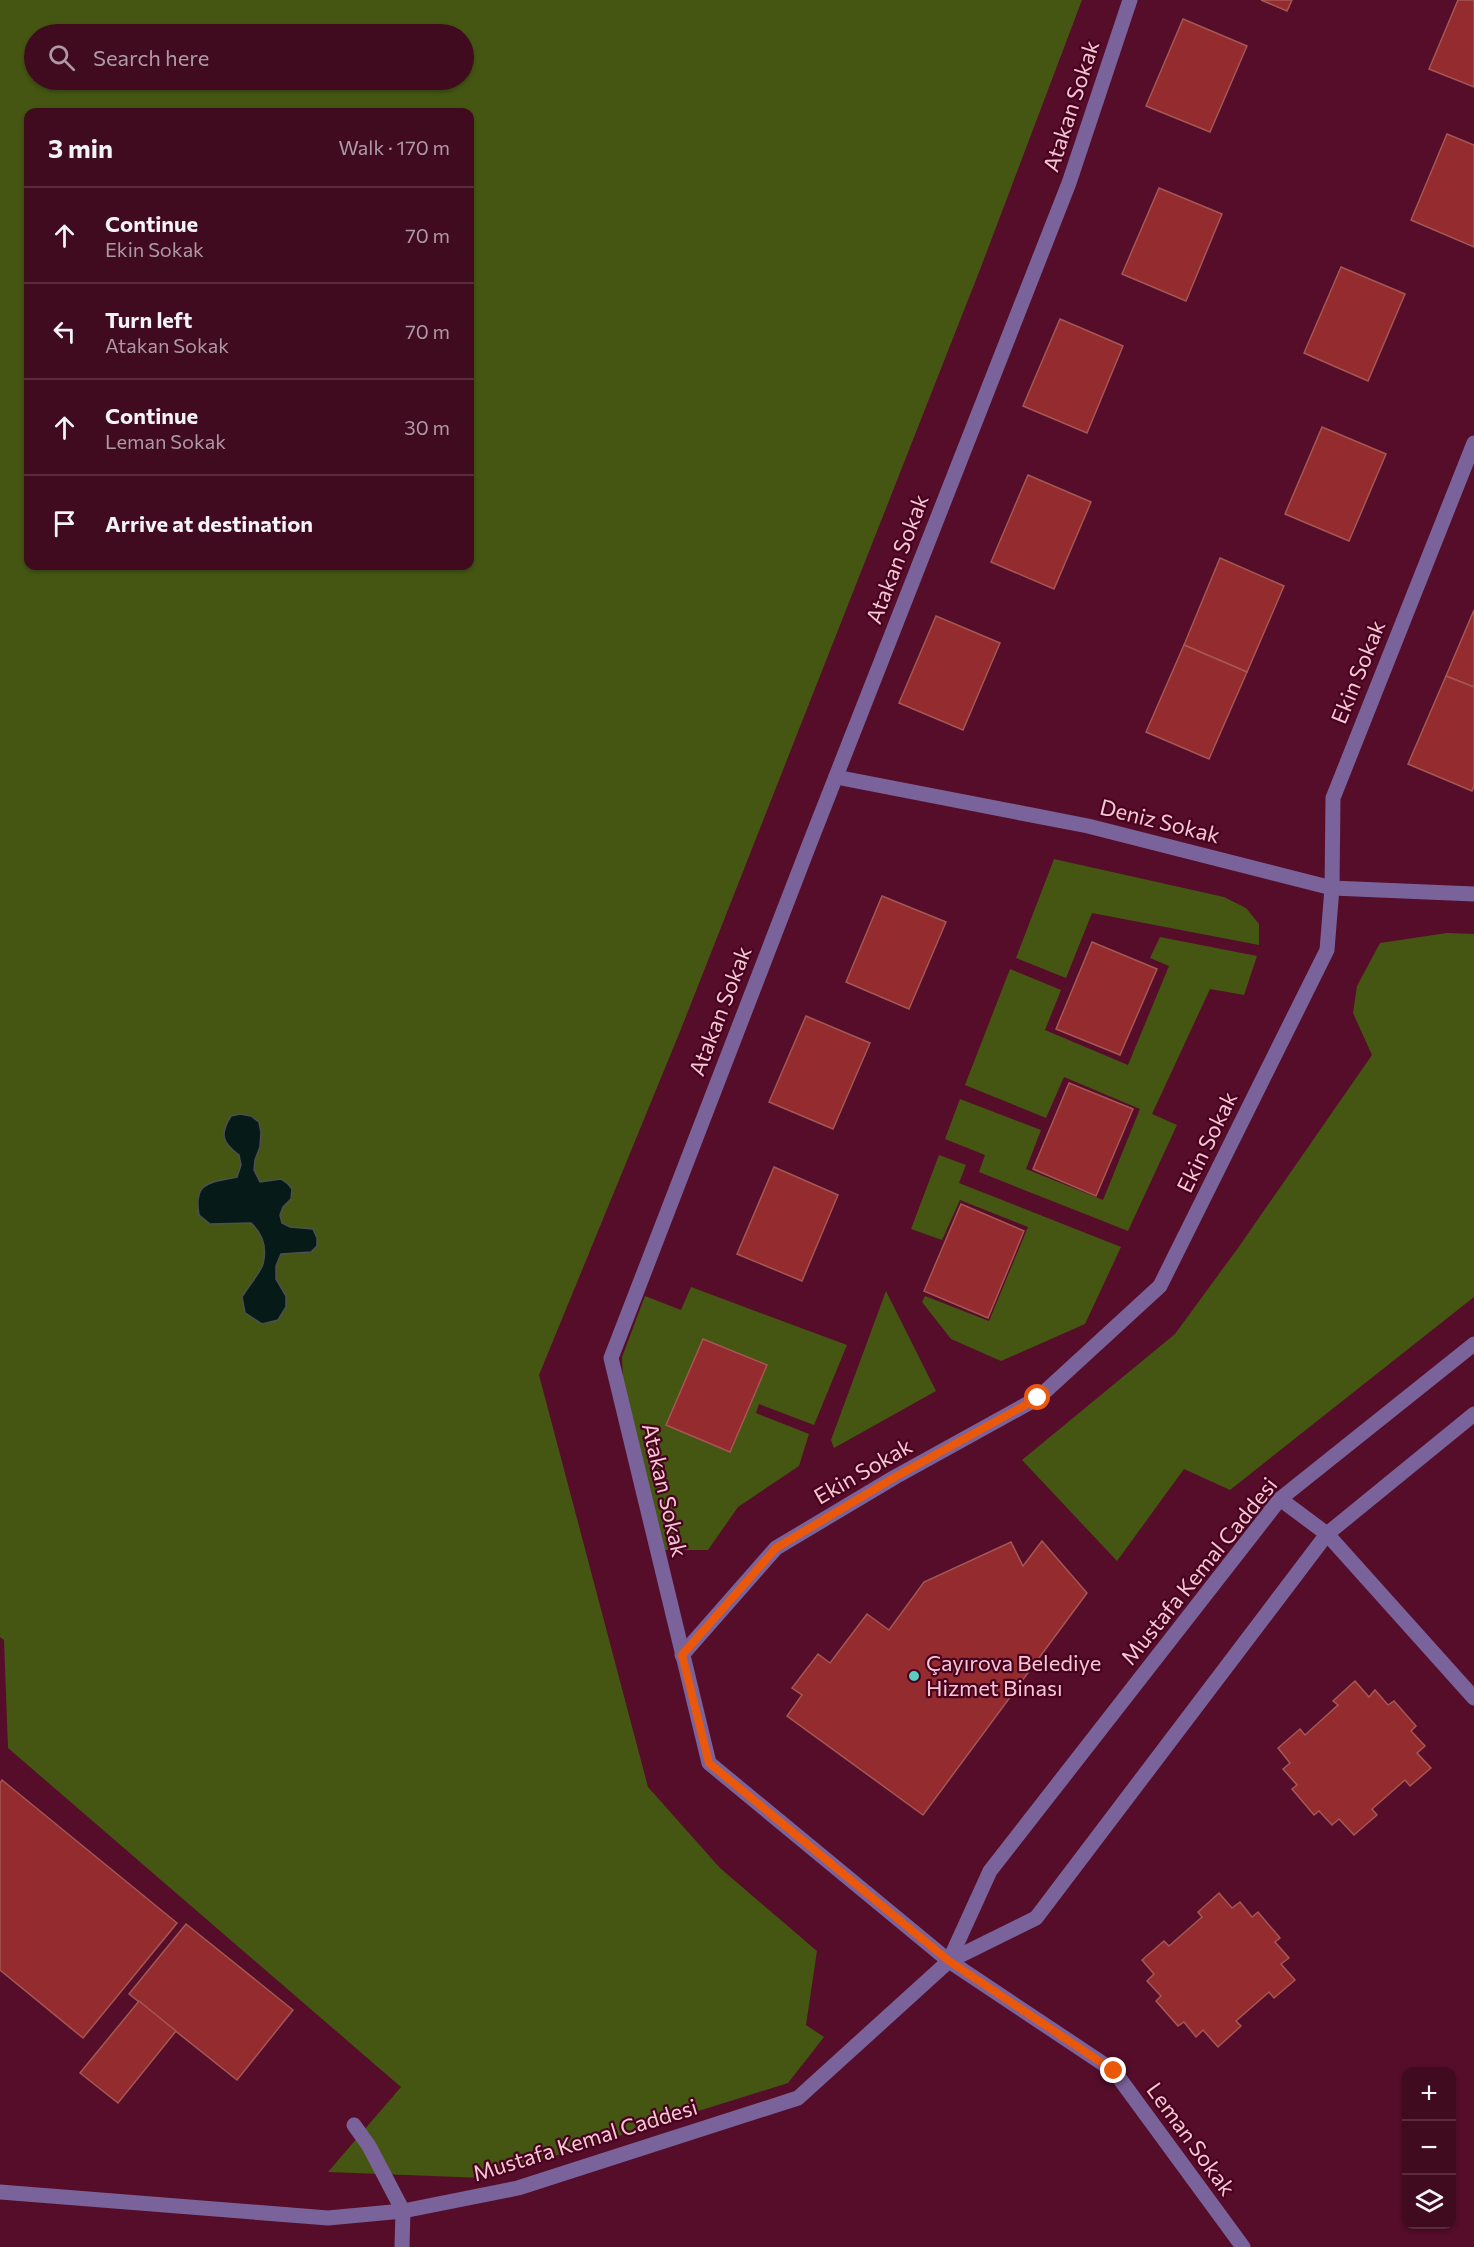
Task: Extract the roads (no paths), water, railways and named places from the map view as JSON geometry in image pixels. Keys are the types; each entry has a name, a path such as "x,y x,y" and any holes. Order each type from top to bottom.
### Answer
{"street":[{"name":"Atakan Sokak","path":"949,1961 709,1763 611,1358 1069,183 1130,0"},
{"name":"Ekin Sokak","path":"682,1655 776,1548 895,1477 1038,1398 1160,1286 1327,950 1332,888 1333,798 1474,443"},
{"name":"Deniz Sokak","path":"836,777 1088,826 1332,888 1474,894"},
{"name":"Mustafa Kemal Caddesi","path":"949,1961 990,1871 1280,1499 1474,1344"},
{"name":"Mustafa Kemal Caddesi","path":"0,2192 328,2218 403,2211 519,2188 798,2098 949,1961 1036,1918 1327,1534 1474,1414"},
{"path":"1280,1499 1327,1534 1474,1698"},
{"name":"Leman Sokak","path":"949,1961 1114,2071 1243,2247"},
{"path":"354,2125 369,2146 403,2211 402,2247"}],"place":[{"name":"Çayırova Belediye Hizmet Binası","path":"914,1676"}]}
